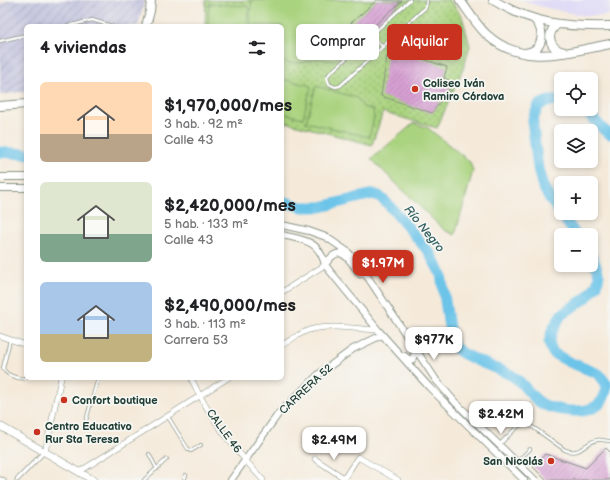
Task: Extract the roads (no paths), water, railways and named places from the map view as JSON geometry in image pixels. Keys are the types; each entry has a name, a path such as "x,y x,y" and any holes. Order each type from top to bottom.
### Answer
{"main road":[{"path":"147,24 151,0"},
{"path":"150,11 159,0"},
{"path":"460,0 487,34 503,46 520,52 542,56 610,44"},
{"path":"493,0 506,8 534,19 558,24 586,27 610,26"},
{"path":"520,52 527,53 534,50 539,45 542,38 542,31 534,19"},
{"path":"558,24 551,31 550,40 555,49 564,52"},
{"path":"0,106 24,104"},
{"path":"0,426 93,480"}],"street":[{"path":"0,177 24,177"},
{"path":"0,188 24,188"},
{"path":"284,225 309,231 326,237 348,252 387,305 440,386 535,480"},
{"path":"284,235 307,241 314,245 322,255 325,265 380,332 429,387 524,480"},
{"path":"284,291 325,265 332,254 336,252 345,256 380,301 387,305"},
{"path":"284,344 310,330 320,328 380,332"},
{"name":"CARRERA 52","path":"231,480 279,413 319,374 353,349 380,332"},
{"path":"0,336 24,344"},
{"path":"389,342 394,344 410,360 413,358 416,350"},
{"path":"17,480 45,452 60,380"},
{"name":"CALLE 46","path":"192,380 214,419 232,445 264,480"},
{"path":"79,472 225,380"},
{"path":"315,459 344,479 358,457 398,480"},
{"path":"0,479 4,480"}],"lane":[{"path":"379,28 410,0"},
{"path":"379,50 426,7 427,0"},
{"path":"76,24 92,20 105,24"},
{"path":"0,41 24,36"},
{"path":"379,44 382,47"},
{"path":"344,60 329,74 327,78 329,84 335,88 340,86 368,60"},
{"path":"10,340 3,371 24,379"},
{"path":"86,424 97,380"},
{"path":"167,416 190,451 201,445"},
{"path":"499,445 516,428 524,423 570,452 580,450 596,440 601,439 610,441"},
{"path":"517,463 530,449"},
{"path":"149,454 157,468"},
{"path":"144,480 167,459"},
{"path":"184,480 186,475"}],"waterway":[{"name":"Río Negro","path":"554,100 539,105 533,119 538,168 542,184 548,196 571,228"},
{"name":"Río Negro","path":"591,116 605,131 610,134"},
{"name":"Río Negro","path":"0,152 24,154"},
{"name":"Río Negro","path":"284,202 302,207 321,207 373,194 379,196 388,204 429,252 441,274 451,341 456,348 470,357 511,375 518,380 538,401 544,405 560,410 579,411 588,410 595,407 601,402 606,389 607,385 599,374 569,362 553,353 549,343 552,331 561,315 586,298 597,285 599,275 598,272"}],"place":[{"name":"Coliseo Iván Ramiro Córdova","path":"415,89"},
{"name":"Confort boutique","path":"64,400"},
{"name":"Centro Educativo Rur Sta Teresa","path":"37,432"},
{"name":"San Nicolás","path":"551,461"}]}
